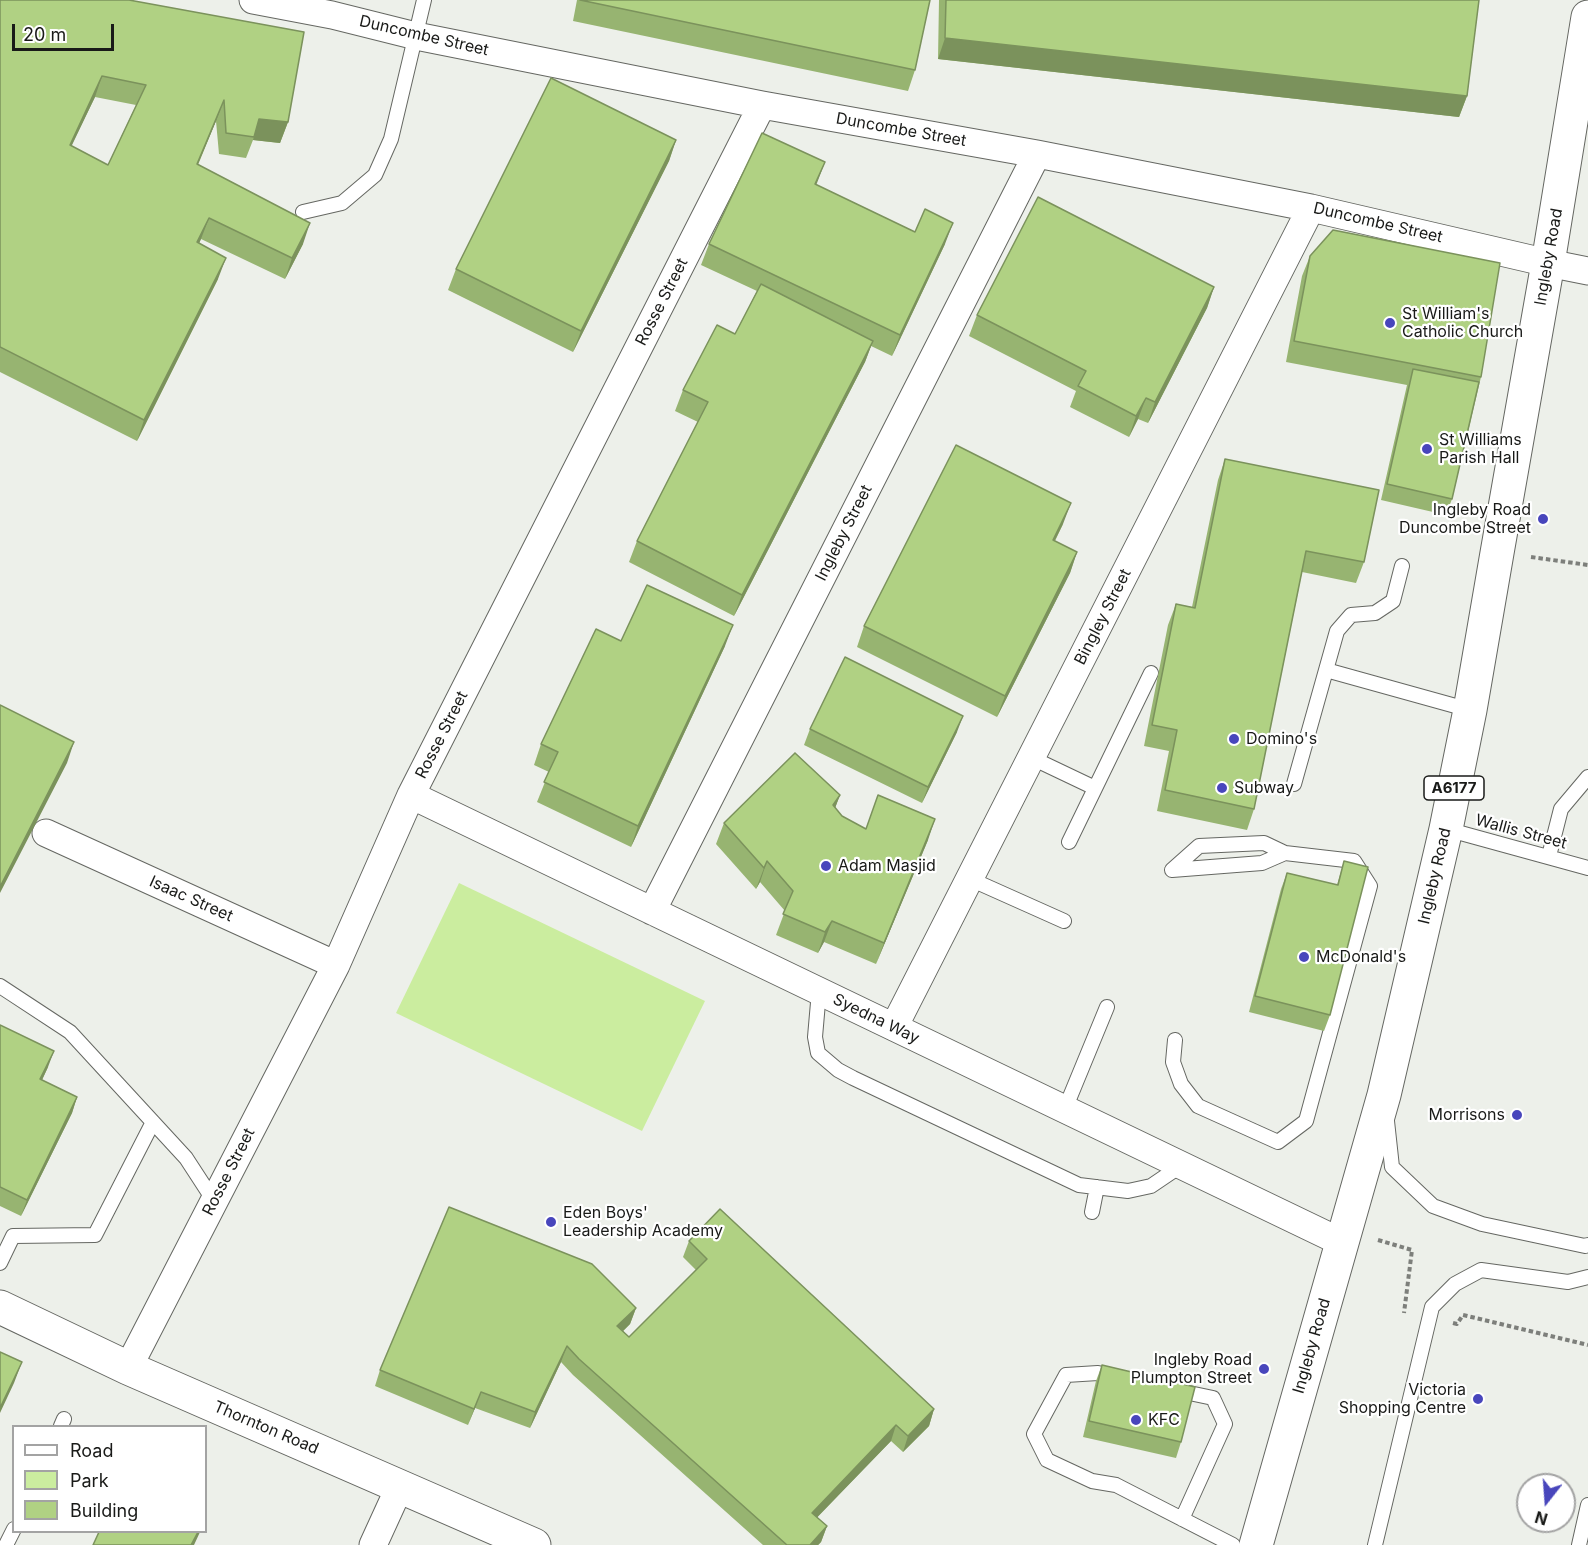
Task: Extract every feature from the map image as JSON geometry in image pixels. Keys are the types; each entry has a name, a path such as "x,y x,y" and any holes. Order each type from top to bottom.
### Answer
{"main road":[{"name":"Ingleby Road","path":"1256,1545 1384,1095 1446,829 1470,710 1548,264 1588,17"},
{"name":"Thornton Road","path":"0,1307 128,1368 534,1545"}],"street":[{"name":"Duncombe Street","path":"254,0 332,15 416,36 762,105 1037,154 1311,208 1548,264 1588,271"},
{"name":"Rosse Street","path":"128,1368 336,965 411,795 762,105"},
{"name":"Ingleby Street","path":"652,911 1037,154"},
{"name":"Bingley Street","path":"894,1027 1311,208"},
{"name":"Syedna Way","path":"411,795 1065,1110 1343,1236"},
{"name":"Isaac Street","path":"46,833 336,965"},
{"path":"373,1545 400,1486"}],"lane":[{"path":"303,212 342,203 375,175 391,139 424,0"},
{"path":"1294,784 1336,631 1352,615 1375,613 1392,601 1402,566"},
{"path":"1326,670 1470,710"},
{"path":"1070,842 1151,673"},
{"path":"1032,758 1095,789"},
{"path":"1549,856 1561,809 1588,777"},
{"name":"Wallis Street","path":"1446,829 1588,868"},
{"path":"1175,1040 1173,1062 1181,1084 1198,1106 1278,1142 1306,1121 1370,886 1354,861 1286,853 1264,843 1199,846 1172,870 1262,863 1286,853"},
{"path":"970,879 1064,921"},
{"path":"0,987 69,1032 186,1158 214,1201"},
{"path":"819,991 815,1037 818,1053 838,1070 1079,1185 1128,1191 1151,1186 1182,1165"},
{"path":"1065,1110 1107,1006"},
{"path":"1384,1095 1392,1167 1432,1206 1482,1224 1588,1245"},
{"path":"0,1229 13,1236 95,1235 153,1122"},
{"path":"1092,1212 1097,1187"},
{"path":"0,1263 13,1236"},
{"path":"1375,1545 1432,1307 1455,1284 1481,1270 1568,1282 1588,1277"},
{"path":"1132,1381 1098,1373 1065,1375 1034,1434 1047,1460 1092,1481 1116,1485 1233,1545"},
{"path":"1167,1388 1213,1398 1225,1424 1182,1519"},
{"path":"1579,1545 1588,1505"}],"path":[{"path":"1497,553 1588,565"},
{"path":"1343,1236 1412,1250 1403,1313 1456,1324 1463,1315 1588,1345"}],"green space":[{"path":"459,883 705,1001 642,1131 396,1013"}],"building":[{"path":"0,0 129,0 304,32 288,122 259,119 254,137 226,133 224,100 197,164 310,223 292,258 209,218 197,242 226,258 144,420 0,347","holes":["102,76 146,85 108,165 70,145"]},
{"path":"580,0 930,0 915,70"},
{"path":"946,0 1479,0 1467,96 945,38"},
{"path":"551,78 676,140 581,331 456,269"},
{"path":"762,133 825,162 815,184 915,232 925,209 953,223 900,335 709,244"},
{"path":"1038,197 1214,287 1155,402 1146,398 1136,416 1078,386 1086,371 977,315"},
{"name":"St William's Catholic Church","path":"1333,230 1500,263 1481,377 1294,341 1310,256"},
{"path":"761,284 873,341 742,595 637,541 708,402 683,390 717,325 735,334"},
{"name":"St Williams Parish Hall","path":"1413,369 1479,382 1452,499 1387,484"},
{"path":"956,445 1071,503 1053,540 1077,552 1005,696 864,626"},
{"path":"1225,459 1379,490 1364,562 1306,551 1254,809 1165,790 1177,730 1152,725 1176,604 1195,608"},
{"path":"647,585 733,625 638,826 544,782 558,752 541,744 596,629 621,641"},
{"path":"845,657 963,716 928,787 810,729"},
{"path":"0,705 74,742 0,887"},
{"name":"Adam Masjid","path":"795,753 840,795 833,805 842,816 866,829 878,795 935,819 884,943 832,921 825,932 783,914 793,891 767,861 764,868 724,823"},
{"name":"McDonald's","path":"1344,861 1368,867 1330,1015 1255,996 1287,873 1338,885"},
{"path":"0,1025 54,1051 40,1079 77,1097 27,1200 0,1187"},
{"path":"449,1207 592,1264 636,1308 617,1326 629,1337 707,1259 689,1241 720,1209 934,1409 908,1436 896,1425 812,1513 827,1526 810,1545 787,1545 567,1346 535,1412 481,1392 474,1409 380,1370"},
{"path":"0,1352 22,1362 0,1408"},
{"name":"KFC","path":"1102,1365 1195,1387 1181,1442 1089,1421"},
{"path":"99,1533 197,1533 191,1545 93,1545"}],"place":[{"name":"St William's Catholic Church","path":"1390,323"},
{"name":"St Williams Parish Hall","path":"1427,449"},
{"name":"Ingleby Road Duncombe Street","path":"1543,519"},
{"name":"Domino's","path":"1234,739"},
{"name":"Subway","path":"1222,788"},
{"name":"Adam Masjid","path":"826,866"},
{"name":"McDonald's","path":"1304,957"},
{"name":"Morrisons","path":"1517,1115"},
{"name":"Eden Boys' Leadership Academy","path":"551,1222"},
{"name":"Ingleby Road Plumpton Street","path":"1264,1369"},
{"name":"Victoria Shopping Centre","path":"1478,1399"},
{"name":"KFC","path":"1136,1420"}]}
